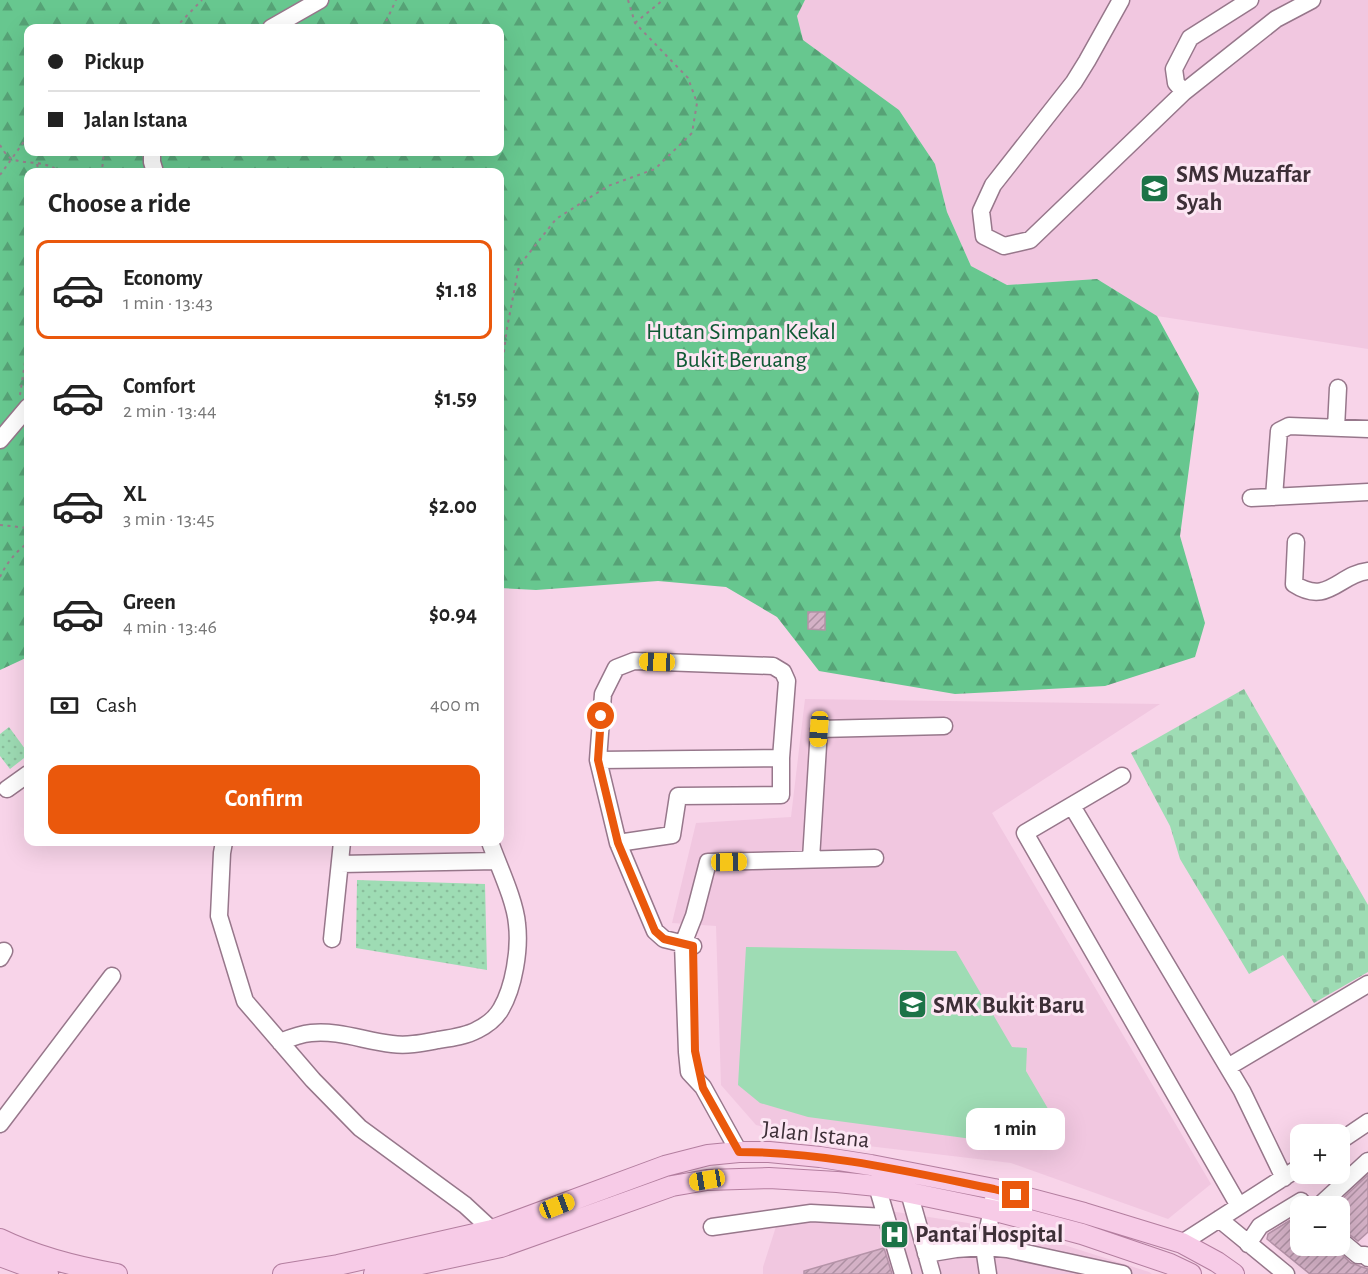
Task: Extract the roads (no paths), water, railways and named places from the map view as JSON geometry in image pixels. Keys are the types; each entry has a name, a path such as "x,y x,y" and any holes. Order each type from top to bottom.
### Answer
{"main road":[{"name":"Jalan Istana","path":"283,1274 497,1239 665,1166 708,1155 739,1152 769,1152 820,1157 994,1189 1182,1243 1234,1274"},
{"path":"739,1152 745,1161 755,1166 794,1167 837,1182"},
{"path":"640,1197 670,1180 724,1167 735,1162 739,1152"},
{"name":"Jalan Istana","path":"374,1274 672,1186 707,1180 769,1178 877,1186 992,1210 1082,1234 1170,1264 1191,1274"},
{"path":"0,1239 80,1271 117,1274"},
{"path":"0,1256 48,1274"}],"street":[{"path":"278,24 320,0"},
{"path":"1120,0 1088,62 993,184 981,211 984,236 1004,246 1030,240 1185,92 1276,19 1312,0"},
{"path":"1185,92 1176,83 1174,69 1190,38 1250,0"},
{"path":"1336,428 1338,388"},
{"path":"0,440 24,412"},
{"path":"1274,497 1278,431 1288,426 1368,429"},
{"path":"1251,498 1368,492"},
{"path":"1296,542 1294,584 1297,586 1311,591 1330,589 1348,578 1368,571"},
{"path":"618,843 672,835 678,796 781,795 781,758 787,681 783,672 773,666 634,661 616,668 603,694 598,760 618,843 655,931 664,939 688,940"},
{"path":"811,860 819,729 944,726"},
{"path":"598,760 781,758"},
{"path":"1122,776 1025,833 1239,1206"},
{"path":"7,789 24,777"},
{"path":"1072,806 1242,1091 1283,1178 1298,1196"},
{"path":"224,846 219,916 245,1001 313,1080 360,1128 465,1205 497,1239"},
{"path":"333,939 342,846"},
{"path":"280,1042 309,1033 327,1033 393,1045 411,1045 476,1031 491,1021 501,1009 507,994 517,961 518,942 513,905 490,846"},
{"path":"739,1152 703,1088 695,1051 688,940 708,862 875,858"},
{"path":"340,864 496,861"},
{"path":"0,1124 112,976"},
{"path":"1228,1067 1368,984"},
{"path":"1350,1134 1368,1122"},
{"path":"1331,1196 1368,1161"},
{"path":"903,1171 928,1262"},
{"path":"1182,1243 1290,1173"},
{"path":"877,1186 902,1270 928,1262 946,1250 984,1247 1007,1249 1077,1269 1123,1274"},
{"path":"988,1274 984,1247 994,1189"},
{"path":"1248,1244 1260,1226 1290,1210"},
{"path":"712,1227 811,1213 886,1217"},
{"path":"1219,1219 1286,1274"},
{"path":"1350,1248 1358,1255 1367,1255"}],"place":[{"name":"SMS Muzaffar Syah","path":"1155,188"},
{"name":"SMK Bukit Baru","path":"912,1005"},
{"name":"Pantai Hospital","path":"894,1234"}],"park label":[{"name":"Hutan Simpan Kekal Bukit Beruang","path":"741,345"}]}
